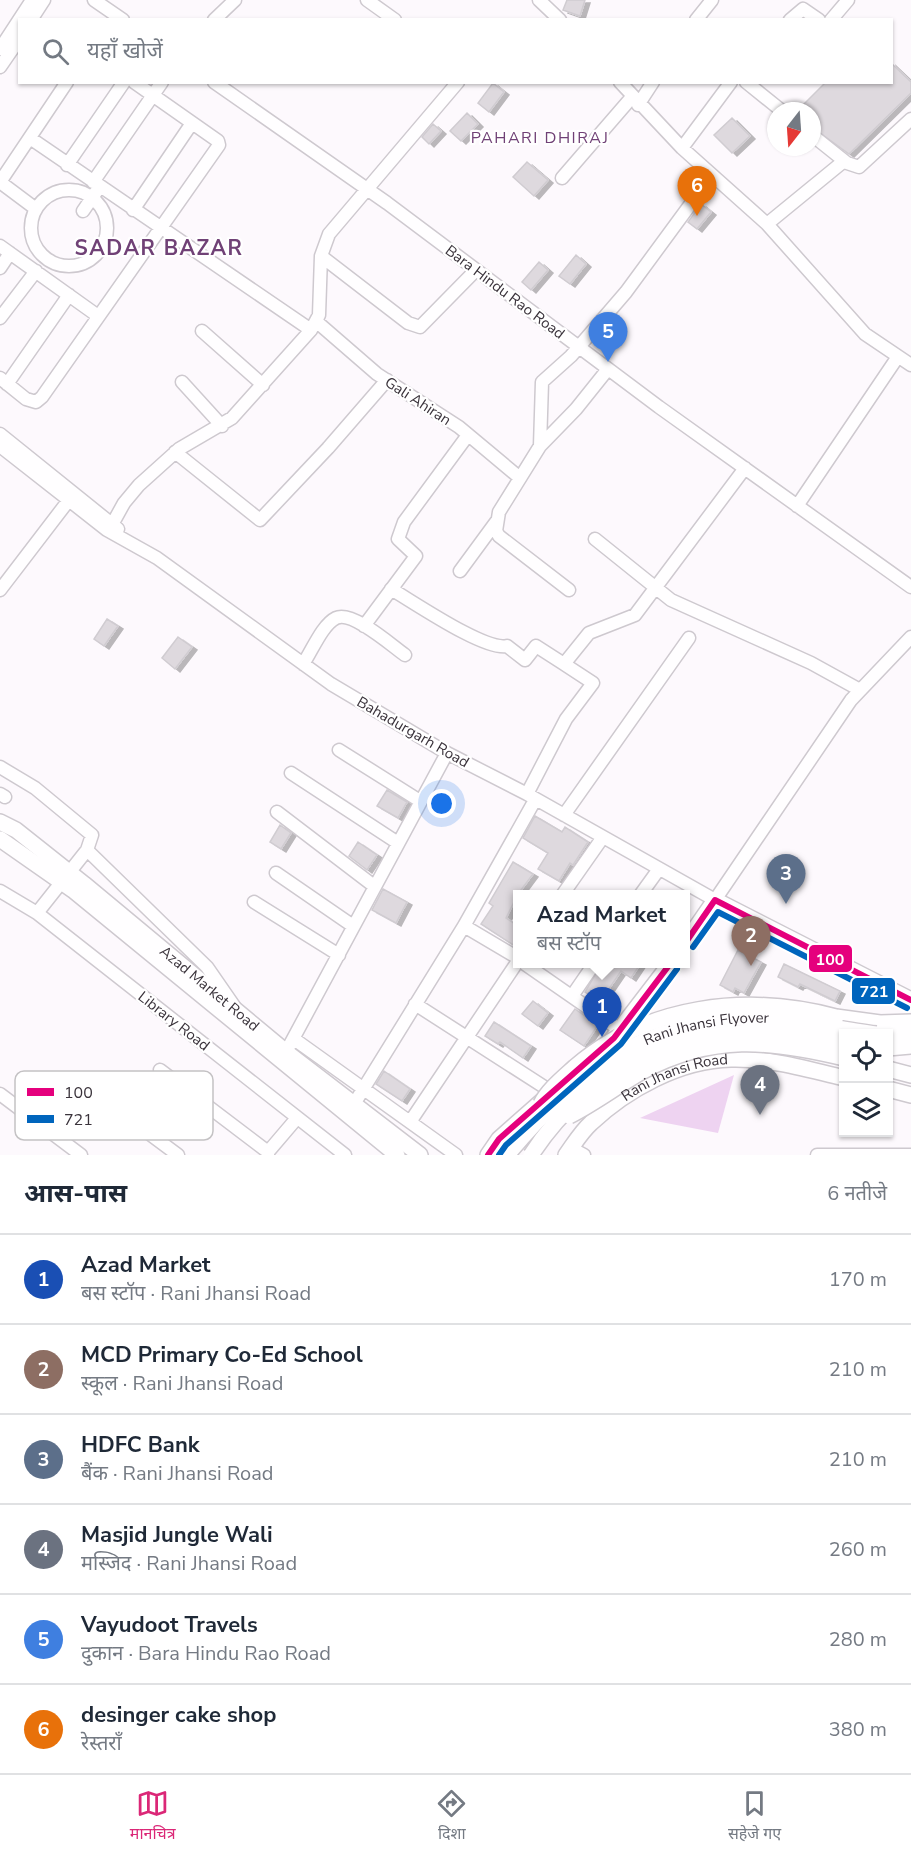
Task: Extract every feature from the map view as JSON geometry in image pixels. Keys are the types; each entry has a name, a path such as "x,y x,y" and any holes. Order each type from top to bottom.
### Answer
{"main road":[{"name":"Azad Market Road","path":"0,822 16,830 65,877 397,1155"},
{"name":"Azad Market Road","path":"0,839 65,877 420,1155"},
{"path":"690,936 715,900 911,1000"},
{"path":"488,1155 499,1139 617,1034 666,968"},
{"path":"531,1126 543,1101 582,1062 608,1043 651,1022 713,1006 751,1005 786,1006 836,1017 880,1023 911,1022"},
{"name":"Rani Jhansi Flyover","path":"507,1155 554,1102 616,1053 677,1028 732,1018 780,1019 844,1029"},
{"name":"Rani Jhansi Flyover","path":"531,1155 552,1124 623,1064 683,1040 735,1032 779,1032 839,1041"},
{"path":"893,1034 911,1032"},
{"path":"617,1034 626,1095"},
{"path":"552,1124 590,1105 618,1085 680,1054 726,1044 767,1044 791,1045 839,1057"},
{"path":"893,1048 911,1046"},
{"name":"Rani Jhansi Road","path":"574,1153 590,1124 626,1095 667,1074 697,1065 730,1059 763,1061 839,1077"},
{"path":"893,1070 911,1075"},
{"path":"893,1090 911,1095"}],"street":[{"path":"20,18 32,0"},
{"path":"33,18 44,0"},
{"path":"216,18 235,0"},
{"path":"367,0 392,18"},
{"path":"539,0 553,5"},
{"path":"698,18 712,0"},
{"path":"833,18 848,0"},
{"path":"103,2 121,18"},
{"path":"792,18 803,9 816,18"},
{"path":"0,49 18,21"},
{"path":"0,67 18,41"},
{"path":"36,209 0,182 66,84"},
{"path":"68,165 123,84"},
{"path":"69,295 3,381 30,401 39,400 219,145 218,141 137,84"},
{"path":"83,211 92,198 96,184 161,84"},
{"name":"Bara Hindu Rao Road","path":"217,84 367,189 608,369 911,587"},
{"path":"111,527 139,485 175,452 222,426 263,385 314,326 321,256 329,234 456,84"},
{"path":"622,84 635,101 682,148 767,224 865,334 897,358 911,365"},
{"path":"562,178 651,84"},
{"path":"682,148 730,84"},
{"path":"748,84 771,102"},
{"path":"821,142 853,166 864,164 911,119"},
{"path":"133,210 192,123"},
{"name":"Gali Ahiran","path":"30,138 133,210 314,326 387,380 468,435 520,478"},
{"path":"767,224 844,161"},
{"path":"540,446 542,382 579,347 626,292 712,175"},
{"path":"63,190 76,190 92,198 104,212 108,224 103,248 95,257 78,265 58,265 46,259 32,238 31,225 36,209 52,194 63,190"},
{"path":"0,268 5,249 98,316"},
{"path":"321,256 408,323 420,327 476,270"},
{"path":"0,318 46,259"},
{"path":"202,331 263,385"},
{"path":"797,506 897,358"},
{"path":"460,571 496,522 540,446 576,409 608,369"},
{"path":"175,452 260,520 328,448 387,380"},
{"path":"182,382 222,426"},
{"name":"Bahadurgarh Road","path":"0,434 71,497"},
{"path":"364,626 416,556 398,540 404,522 468,435"},
{"name":"Bahadurgarh Road","path":"0,446 331,684 447,753 564,815 715,900"},
{"path":"564,664 589,633 635,615 745,468"},
{"path":"0,590 71,497"},
{"path":"496,522 496,531 500,536 570,590"},
{"path":"595,539 655,588 686,608 811,663 860,690"},
{"path":"354,1104 464,926 531,797 566,719 593,683 536,646 525,660 507,646 500,648 460,633 435,614 391,590"},
{"path":"303,664 326,628 336,618 348,616 405,655"},
{"path":"715,900 860,690 911,637"},
{"path":"564,815 689,638"},
{"path":"339,750 420,801"},
{"path":"286,1052 447,753"},
{"path":"0,767 35,788 88,830 92,838 87,850 37,913"},
{"path":"291,773 398,843"},
{"path":"277,812 374,886"},
{"path":"566,890 603,837"},
{"path":"87,850 207,967 238,1012"},
{"path":"644,890 659,869"},
{"path":"276,873 353,926"},
{"name":"Library Road","path":"0,891 37,913 345,1155"},
{"path":"254,902 339,955"},
{"path":"464,926 513,957"},
{"path":"410,1122 513,968"},
{"path":"532,968 572,996 617,1034"},
{"path":"572,996 591,968"},
{"path":"416,1004 552,1092"},
{"path":"294,1039 456,1155"},
{"path":"0,1094 15,1105"},
{"path":"213,1111 268,1154 297,1118"},
{"path":"61,1140 81,1155"},
{"path":"158,1140 178,1155"},
{"path":"817,1155 911,1155"}],"shaded area":[{"path":"734,1075 718,1133 640,1118"}],"building":[{"path":"567,0 585,0 580,16 563,10"},
{"path":"893,65 911,82 911,93 849,154 821,134 821,102 806,102 824,84 893,84"},
{"path":"492,84 504,92 489,112 478,103"},
{"path":"467,113 478,124 461,141 450,131"},
{"path":"732,118 750,136 732,153 714,135"},
{"path":"433,124 441,131 429,144 422,137"},
{"path":"527,162 548,180 534,196 513,177"},
{"path":"701,204 711,212 697,229 688,222"},
{"path":"576,255 586,264 570,284 559,276"},
{"path":"539,262 548,270 531,290 522,282"},
{"path":"107,619 118,626 104,646 94,639"},
{"path":"178,637 192,647 175,669 162,658"},
{"path":"387,790 407,802 398,818 377,806"},
{"path":"535,816 562,832 565,827 588,842 573,865 570,863 559,881 538,869 548,853 523,838"},
{"path":"280,825 291,833 281,849 270,842"},
{"path":"358,842 377,855 367,870 349,856"},
{"path":"513,862 533,874 521,890 513,890 513,904 506,918 513,923 513,945 481,924 493,906 489,903"},
{"path":"383,889 407,902 396,923 372,910"},
{"path":"738,950 761,962 744,993 735,988 733,992 720,985"},
{"path":"784,964 840,991 835,1001 800,984 798,987 778,977"},
{"path":"599,968 638,968 631,978 621,971 600,1002 585,992"},
{"path":"533,1001 548,1013 538,1026 522,1014"},
{"path":"575,1009 598,1025 584,1046 560,1030"},
{"path":"494,1022 531,1046 523,1058 500,1042 498,1044 485,1036"},
{"path":"384,1071 410,1089 402,1101 376,1084"}],"transit line":[{"name":"100","path":"690,936 715,900 911,1000"},
{"name":"721","path":"693,947 718,912 907,1008"},
{"name":"100","path":"488,1155 499,1139 614,1038 667,968"},
{"name":"721","path":"499,1155 506,1145 621,1044 677,969"}],"place":[{"name":"desinger cake shop","path":"697,216"},
{"name":"Vayudoot Travels","path":"608,362"},
{"name":"HDFC Bank","path":"786,904"},
{"name":"MCD Primary Co-Ed School","path":"751,966"},
{"name":"Azad Market","path":"602,1037"},
{"name":"Masjid Jungle Wali","path":"760,1115"}],"district":[{"name":"PAHARI DHIRAJ","path":"540,138"},
{"name":"SADAR BAZAR","path":"159,248"}]}
